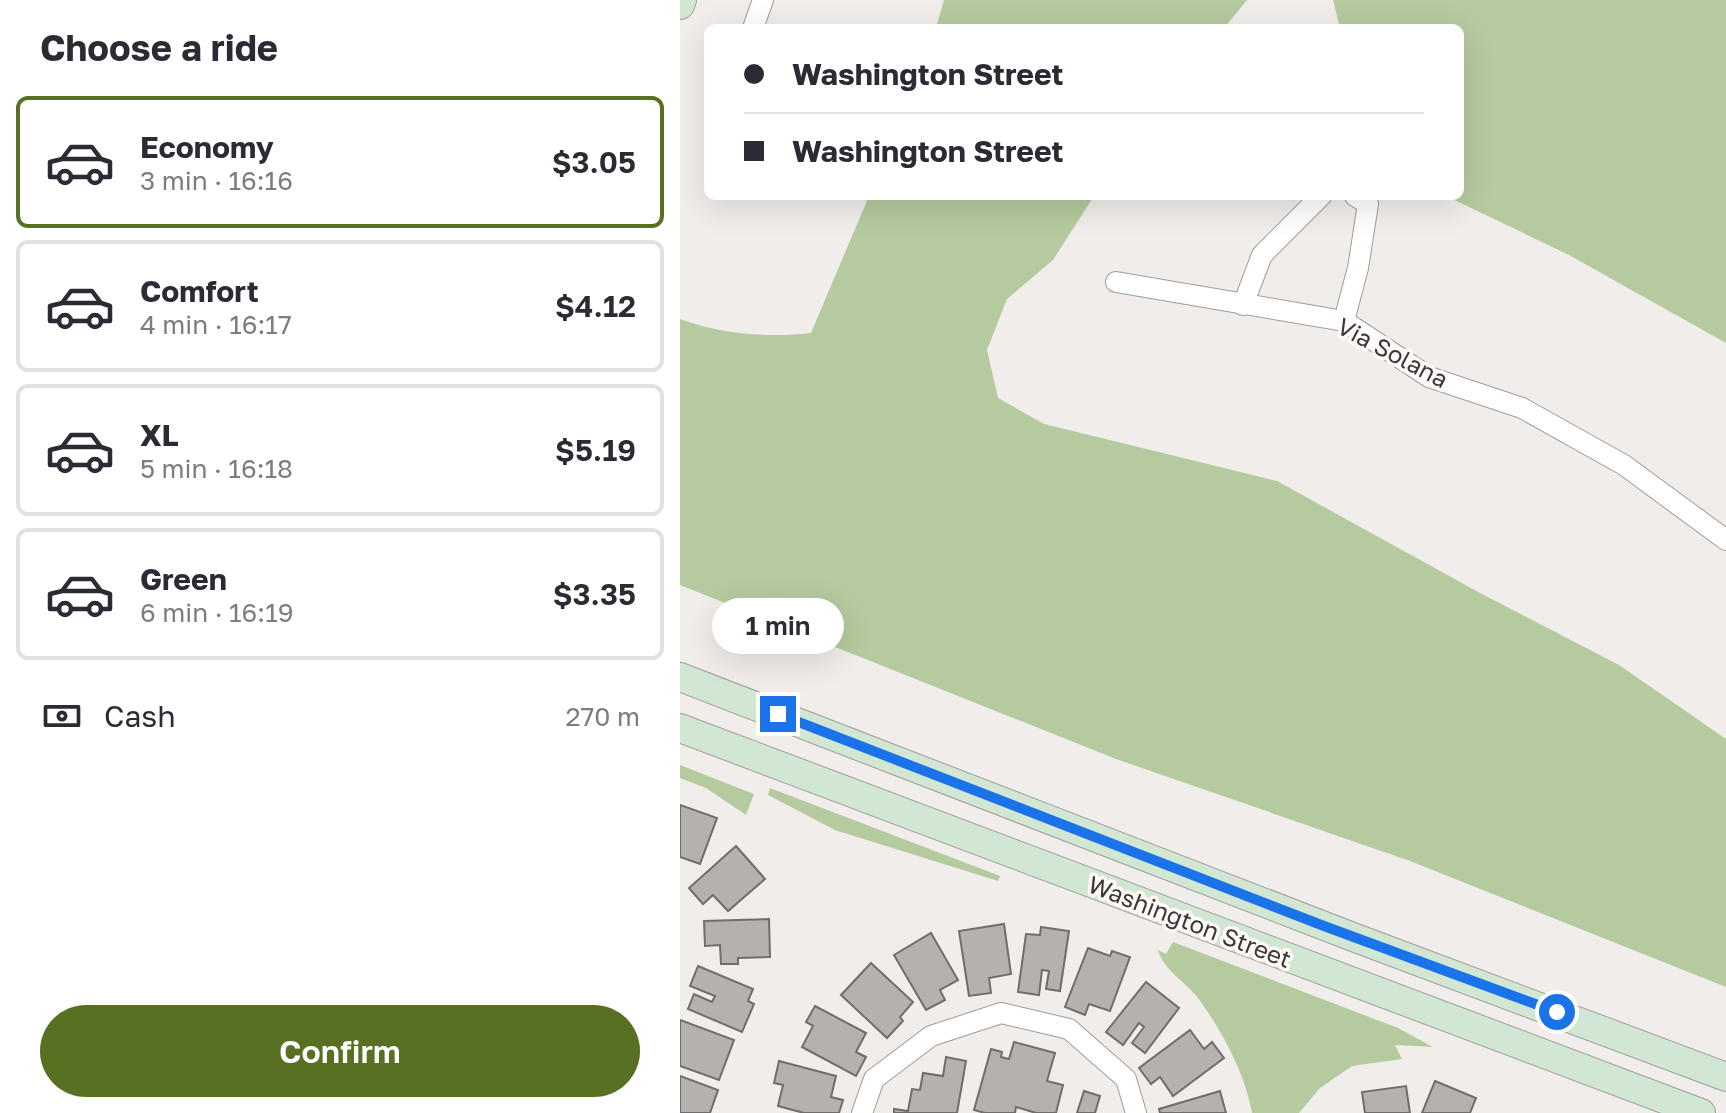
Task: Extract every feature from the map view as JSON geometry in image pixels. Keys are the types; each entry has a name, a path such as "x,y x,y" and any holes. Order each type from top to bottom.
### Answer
{"main road":[{"name":"Washington Street","path":"680,677 1338,932 1726,1077"},
{"name":"Washington Street","path":"680,728 1701,1113"}],"street":[{"path":"754,24 763,0"},
{"path":"1243,305 1262,255 1317,200"},
{"path":"1344,321 1358,268 1368,204 1362,200"},
{"name":"Via Solana","path":"1116,282 1344,321 1429,377 1522,408 1624,465 1726,540"},
{"path":"862,1113 874,1079 931,1036 1001,1013 1069,1029 1126,1079 1136,1113"}],"green space":[{"path":"944,0 1247,0 1227,24 937,24"},
{"path":"1333,0 1726,0 1726,343 1569,255 1454,200 1464,200 1464,24 1339,24"},
{"path":"867,200 1091,200 1053,260 1007,299 987,350 998,398 1044,424 1277,481 1480,593 1619,665 1726,739 1726,987 1410,861 1116,759 680,585 680,319 745,334 811,333"},
{"path":"680,765 754,794 746,815 706,788 680,778"},
{"path":"770,788 1000,876 998,881 835,830 768,795"},
{"path":"1173,942 1398,1028 1433,1047 1395,1045 1402,1059 1352,1066 1320,1088 1299,1113 1252,1113 1238,1068 1216,1024 1198,998 1161,957 1158,950 1166,954"}],"building":[{"path":"680,805 717,818 700,864 680,857"},
{"path":"736,846 765,879 728,911 713,895 703,904 689,888"},
{"path":"769,919 770,957 738,958 738,964 721,964 720,945 705,946 704,921"},
{"path":"1004,924 1011,974 989,978 991,993 969,996 959,931"},
{"path":"1041,927 1069,931 1060,991 1046,989 1049,971 1042,970 1039,995 1018,992 1026,934 1040,935"},
{"path":"931,933 958,980 940,990 945,1000 926,1010 894,955"},
{"path":"1088,948 1110,956 1112,951 1130,957 1110,1011 1089,1004 1085,1015 1065,1007"},
{"path":"871,963 913,1002 900,1017 903,1021 887,1038 841,995"},
{"path":"698,966 753,989 748,1001 754,1004 742,1032 688,1009 694,994 712,1002 715,996 690,986"},
{"path":"1146,982 1179,1008 1145,1053 1132,1043 1144,1027 1139,1023 1123,1045 1106,1032"},
{"path":"815,1006 866,1033 856,1052 866,1057 856,1076 802,1047 813,1026 806,1022"},
{"path":"680,1020 734,1040 719,1080 680,1066"},
{"path":"1190,1030 1204,1049 1212,1042 1224,1058 1173,1096 1160,1077 1151,1084 1139,1068"},
{"path":"1014,1042 1055,1053 1047,1081 1063,1085 1056,1113 1036,1113 1016,1107 1015,1113 974,1110 991,1049 1002,1052 1001,1057 1009,1059"},
{"path":"946,1057 966,1061 957,1113 894,1113 894,1109 908,1111 912,1089 920,1090 923,1073 943,1076"},
{"path":"779,1061 836,1076 831,1097 843,1100 839,1113 804,1113 778,1106 783,1085 774,1083"},
{"path":"680,1076 718,1090 710,1113 680,1113"},
{"path":"1435,1081 1476,1098 1470,1113 1422,1113"},
{"path":"1406,1086 1410,1113 1365,1113 1362,1092"},
{"path":"1084,1091 1100,1096 1095,1113 1077,1113"},
{"path":"1220,1091 1226,1113 1160,1113 1159,1109"}],"route":[{"path":"778,714 1324,926 1557,1012"}]}
